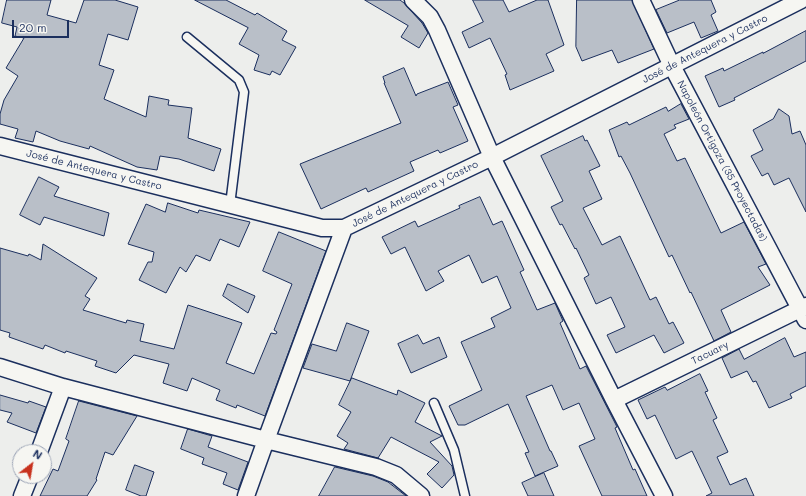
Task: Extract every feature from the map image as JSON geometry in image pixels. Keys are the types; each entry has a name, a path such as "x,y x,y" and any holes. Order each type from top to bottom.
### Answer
{"street":[{"path":"413,0 430,17 437,30 492,157 664,496"},
{"name":"Napoleón Ortigoza (35 Proyectadas)","path":"641,0 672,66 804,312"},
{"name":"José de Antequera y Castro","path":"0,146 322,228 344,228 492,157 802,0"},
{"path":"246,496 344,228"},
{"name":"Tacuary","path":"614,400 804,312"},
{"path":"0,367 63,387 376,467 396,475 421,496"},
{"path":"42,444 63,387"},
{"path":"22,496 27,484"}],"lane":[{"path":"187,37 239,80 244,92 230,205"},
{"path":"434,403 454,450 465,496"}],"building":[{"path":"7,0 51,0 47,15 76,23 84,0 115,0 138,7 128,40 108,34 99,65 114,70 104,99 146,117 149,96 169,100 168,105 192,108 188,138 221,149 214,171 179,159 160,156 157,170 137,167 90,146 89,149 60,141 36,131 33,142 15,138 18,129 0,124 0,114 4,100 18,76 6,68 24,38 15,36 17,27 2,23"},
{"path":"195,0 226,0 255,15 257,13 287,31 282,40 296,47 280,75 272,71 270,75 254,70 259,55 239,44 248,28"},
{"path":"365,0 400,0 404,3 422,23 428,33 419,48 401,37 408,26"},
{"path":"473,0 503,0 509,12 537,0 548,0 564,45 546,54 554,71 510,90 505,75 507,74 490,38 469,48 462,32 483,22"},
{"path":"577,0 632,0 654,49 618,63 612,50 582,61 576,47"},
{"path":"680,0 711,0 716,12 711,15 718,31 701,38 694,22 667,33 656,10"},
{"path":"806,31 806,61 734,98 735,100 719,107 705,76 723,68 724,71"},
{"path":"404,68 416,96 417,94 448,82 458,105 453,107 468,141 440,153 438,150 410,162 414,171 368,192 366,188 321,209 300,164 401,123 384,83 383,77"},
{"path":"681,104 689,119 674,125 676,128 664,134 677,161 685,158 721,233 744,222 766,264 758,267 770,285 721,310 731,332 714,341 672,255 669,257 630,173 621,156 619,157 609,130 627,122 629,125 666,107 668,111"},
{"path":"779,109 789,116 792,134 800,131 806,145 806,212 789,178 774,185 768,173 762,176 751,156 763,150 753,130 773,119"},
{"path":"583,136 585,141 587,140 600,166 589,171 602,199 583,208 602,245 620,236 650,300 656,297 669,324 673,322 684,343 664,353 654,335 616,353 607,335 625,327 611,297 596,304 584,278 589,275 576,248 575,249 562,224 560,225 551,207 563,201 541,156"},
{"path":"39,177 59,187 54,196 109,213 104,236 44,217 40,225 20,215"},
{"path":"480,197 493,225 502,221 524,270 520,272 537,310 555,303 563,321 560,323 580,369 586,366 617,427 615,428 633,470 635,469 647,496 602,496 579,446 595,439 579,403 563,410 552,385 526,396 558,466 535,476 525,453 529,452 508,404 465,425 458,425 449,406 482,390 461,342 495,327 491,318 511,308 497,276 482,283 469,255 438,271 444,281 426,291 405,247 391,254 382,237 415,221 418,227"},
{"path":"168,203 198,213 199,210 250,222 239,247 220,239 210,261 196,255 186,272 180,267 166,293 139,280 148,262 152,262 154,252 128,244 146,204 165,212"},
{"path":"279,232 326,251 265,416 237,405 236,408 216,400 220,390 192,378 187,391 163,383 169,364 134,355 116,373 95,366 97,361 66,351 65,353 45,345 43,349 9,337 10,333 0,330 0,248 28,256 29,254 41,260 43,244 97,278 85,296 90,299 83,310 126,323 127,320 144,324 140,341 174,349 188,305 242,323 226,363 254,374 271,333 276,334 277,332 274,330 292,284 263,271"},
{"path":"228,284 255,296 248,313 223,296"},
{"path":"347,323 369,331 350,381 303,368 312,344 336,351"},
{"path":"418,335 423,344 439,337 447,357 411,373 398,344"},
{"path":"785,338 794,357 806,352 806,386 790,394 792,398 769,408 756,381 753,382 747,371 731,378 722,358 739,349 744,359"},
{"path":"700,374 708,391 705,392 717,418 713,420 728,452 717,457 730,485 746,478 754,496 706,496 712,493 692,451 676,459 655,415 647,419 638,400 665,387 667,390"},
{"path":"352,378 397,395 398,390 425,403 415,422 442,436 430,442 452,466 454,475 442,488 427,474 439,462 391,437 378,458 344,449 348,443 337,436 351,412 339,405"},
{"path":"0,395 28,403 29,401 46,407 36,433 7,422 12,413 0,410"},
{"path":"79,401 137,416 113,455 105,452 96,479 97,480 87,496 40,496 46,484 52,484 53,469 58,471 69,441 66,439"},
{"path":"188,429 212,436 208,447 248,462 238,490 223,484 227,473 202,464 204,458 181,449"},
{"path":"135,465 154,472 146,496 141,496 126,490"},
{"path":"335,467 373,476 388,482 406,496 319,496"},
{"path":"544,473 554,496 528,496 522,483"}]}
